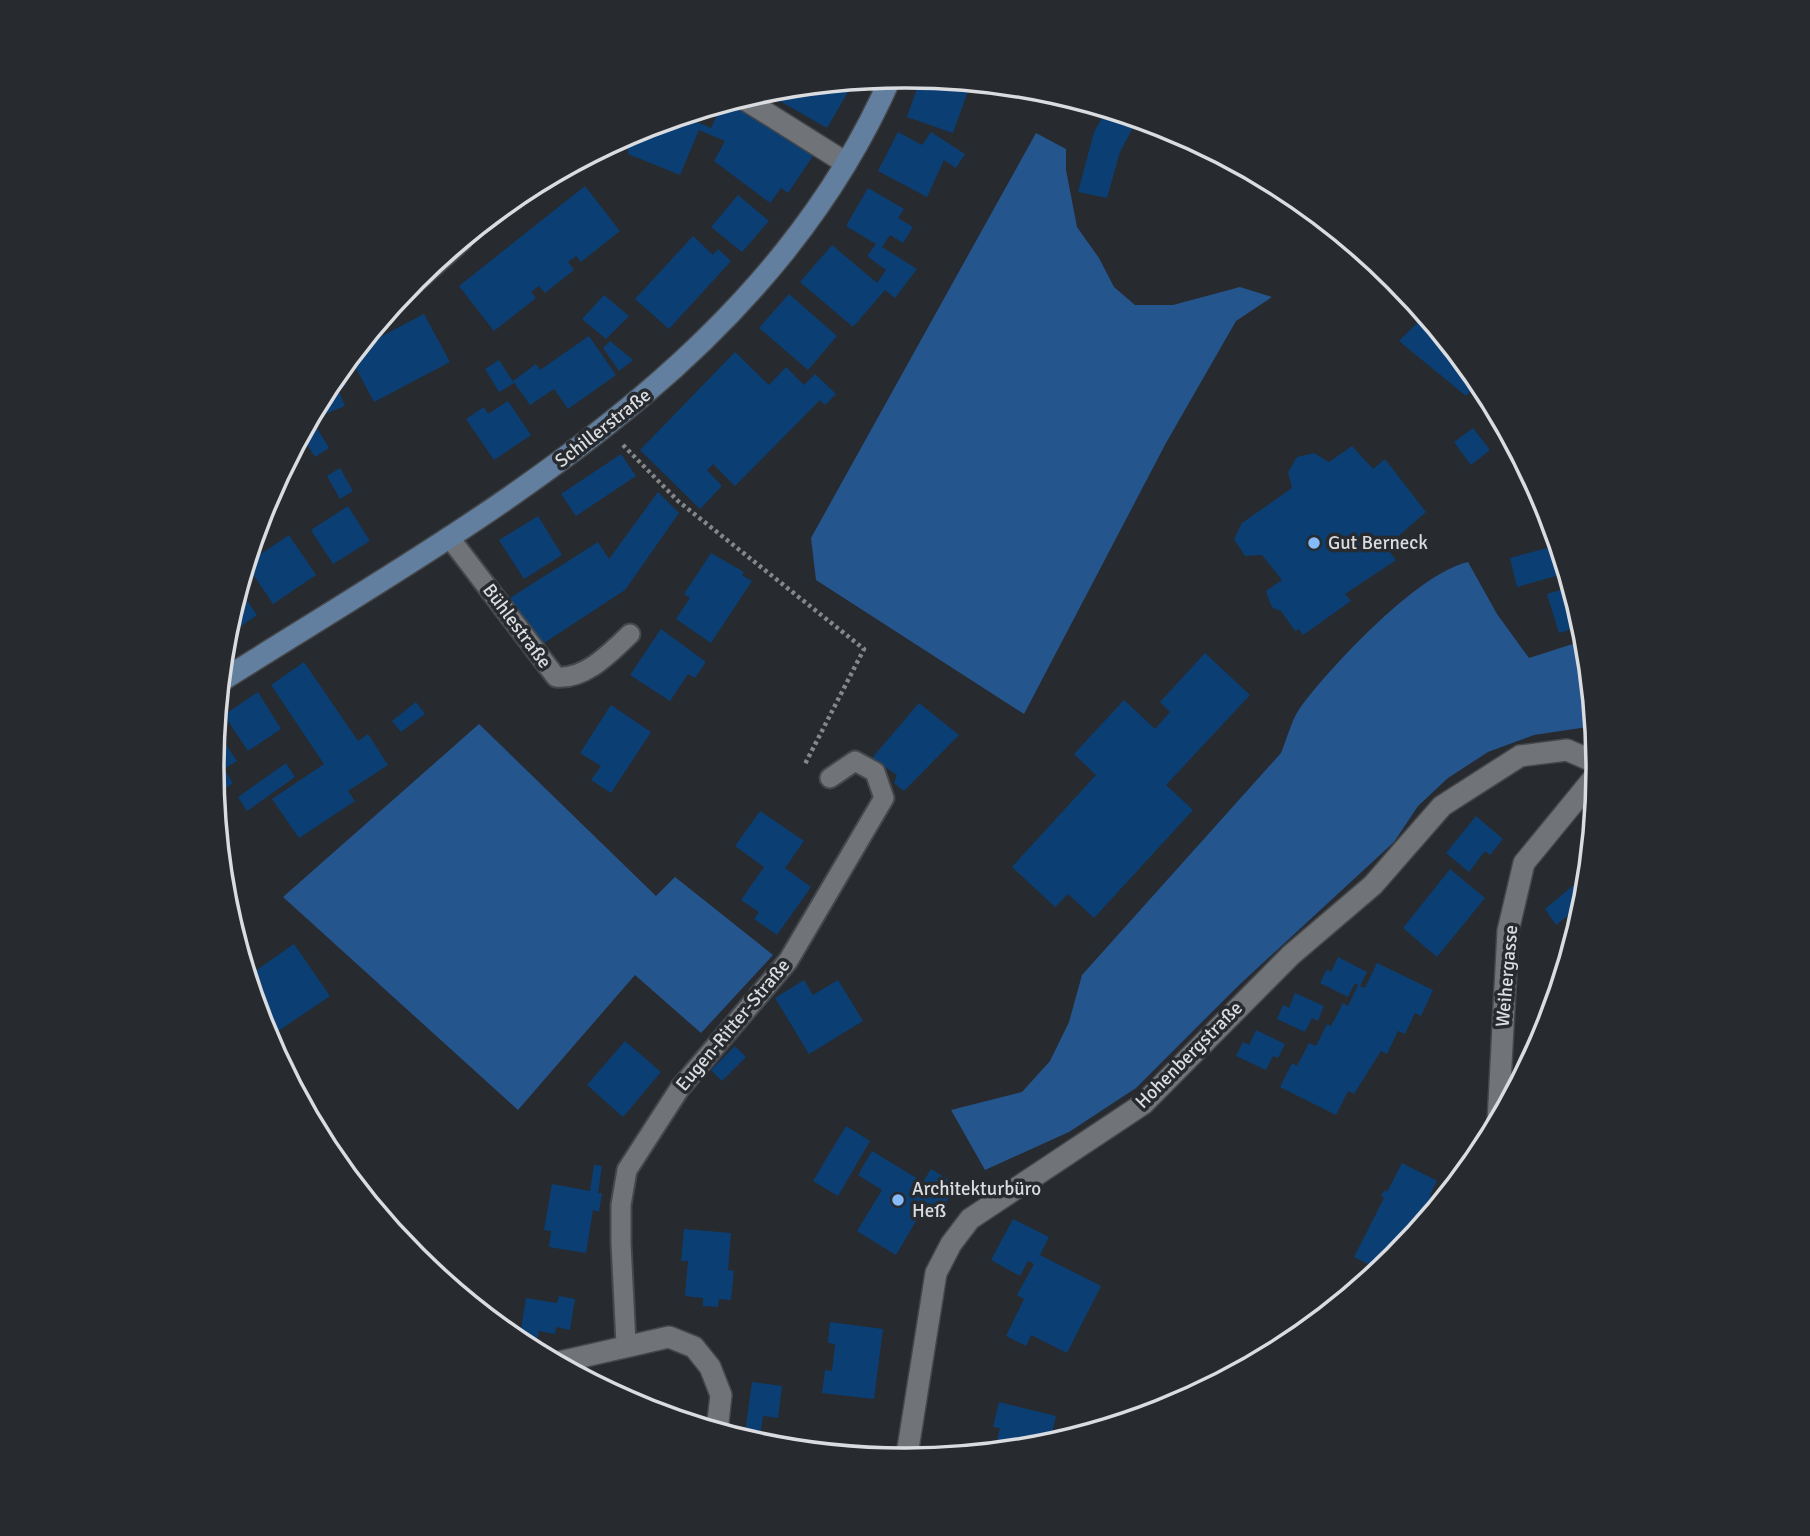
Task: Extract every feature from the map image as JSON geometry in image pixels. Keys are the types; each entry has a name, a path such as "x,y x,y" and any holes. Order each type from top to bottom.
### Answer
{"main road":[{"name":"Schillerstraße","path":"231,675 449,537 555,465 652,391 719,328 782,257 867,129 886,88"}],"street":[{"path":"754,105 846,163"},
{"name":"Hohenbergstraße","path":"908,1448 936,1273 951,1244 971,1219 1143,1104 1291,956 1373,886 1442,806 1520,756 1567,750 1586,758"},
{"name":"Weihergasse","path":"1499,1098 1508,931 1524,863 1585,789"},
{"path":"569,1359 669,1336 694,1347 710,1367 721,1395 718,1422"}],"lane":[{"name":"Bühlestraße","path":"449,537 556,677 570,678 607,656 630,634"},
{"name":"Eugen-Ritter-Straße","path":"626,1344 621,1205 627,1170 680,1088 788,961 884,798 875,772 855,761 830,778"}],"path":[{"path":"605,427 678,501 864,649 805,764 830,778"}],"shaded area":[{"path":"1036,133 1066,149 1066,170 1077,227 1099,258 1114,287 1135,305 1173,305 1240,287 1272,297 1236,321 1166,443 1024,714 816,580 811,538"},
{"path":"1468,562 1497,614 1529,658 1574,644 1584,727 1534,735 1488,752 1448,778 1418,806 1394,842 1238,986 1136,1088 1069,1132 985,1170 951,1110 1022,1092 1050,1061 1069,1022 1082,975 1281,753 1297,713 1314,690 1377,623 1425,584"},
{"path":"479,724 656,896 675,877 773,955 701,1033 635,975 518,1110 283,897"}],"building":[{"path":"917,88 968,91 953,133 907,117"},
{"path":"848,92 827,128 778,100 816,93"},
{"path":"740,108 813,156 788,193 781,188 770,203 714,161 725,141 699,130 680,175 628,154 628,147 686,124 695,121 711,128 717,115"},
{"path":"1102,117 1133,127 1120,152 1107,198 1078,192 1094,132"},
{"path":"898,132 922,145 931,132 965,154 956,168 944,160 927,197 878,171"},
{"path":"585,186 620,231 581,262 576,256 568,262 574,270 545,293 539,286 531,292 536,298 494,331 459,286"},
{"path":"868,188 904,209 898,218 913,227 903,243 890,235 882,247 917,269 895,298 885,290 853,327 800,282 832,245 877,283 886,270 867,256 876,244 846,226"},
{"path":"738,195 769,221 742,252 711,227"},
{"path":"693,236 713,255 718,249 731,261 669,329 635,299"},
{"path":"789,294 837,336 808,370 759,328"},
{"path":"604,295 629,316 606,339 582,319"},
{"path":"424,314 450,362 374,402 355,367 378,338"},
{"path":"1419,321 1471,390 1466,396 1399,341"},
{"path":"589,336 616,375 568,409 554,389 530,405 513,381 536,364 540,370"},
{"path":"610,341 633,360 619,371 603,348"},
{"path":"735,352 769,385 786,367 804,385 815,374 836,394 825,405 820,400 735,486 713,464 707,470 722,486 700,509 640,450"},
{"path":"499,360 514,383 499,392 485,369"},
{"path":"339,391 345,406 325,414"},
{"path":"508,401 531,435 494,460 466,419 484,407 488,414"},
{"path":"317,427 329,448 315,457 307,445"},
{"path":"1473,428 1490,450 1471,465 1454,442"},
{"name":"Gut Berneck","path":"1352,446 1373,469 1385,459 1426,512 1386,547 1396,560 1345,594 1351,601 1303,635 1299,629 1295,631 1281,611 1273,608 1270,603 1266,591 1282,580 1262,555 1245,556 1234,539 1242,523 1292,488 1288,472 1297,457 1314,453 1329,462"},
{"path":"621,454 636,476 576,516 561,494"},
{"path":"340,468 353,491 340,499 327,476"},
{"path":"658,492 679,513 625,590 541,645 510,598 598,542 609,559"},
{"path":"348,506 370,541 333,564 311,530"},
{"path":"538,516 562,555 524,579 499,540"},
{"path":"289,535 316,575 273,604 253,575 259,555"},
{"path":"1548,548 1557,576 1517,587 1510,558"},
{"path":"711,553 744,572 742,575 752,581 711,643 676,619 690,598 684,594"},
{"path":"1561,590 1571,629 1559,633 1547,594"},
{"path":"246,599 257,615 240,627"},
{"path":"661,629 706,662 695,678 688,674 670,701 630,675"},
{"path":"1205,653 1250,695 1166,785 1193,810 1094,918 1068,894 1055,907 1012,867 1096,775 1074,754 1124,700 1155,729 1170,712 1160,702"},
{"path":"304,662 358,741 368,734 388,765 348,791 355,801 299,838 272,799 324,764 271,685"},
{"path":"258,692 281,729 248,751 226,719 227,713"},
{"path":"416,702 425,714 401,732 392,721"},
{"path":"919,703 959,735 904,791 894,783 897,775 872,758"},
{"path":"611,705 651,732 611,793 591,780 601,766 580,753"},
{"path":"225,743 237,761 224,769"},
{"path":"286,763 295,777 247,811 238,797"},
{"path":"224,769 233,783 225,788"},
{"path":"760,811 804,841 785,868 811,887 777,935 754,919 759,912 741,900 764,867 735,846"},
{"path":"1476,816 1503,839 1490,855 1485,851 1469,872 1446,853"},
{"path":"1450,869 1485,898 1437,957 1403,928"},
{"path":"1575,884 1569,915 1556,925 1545,909"},
{"path":"294,944 330,996 278,1031 256,970"},
{"path":"1338,957 1367,972 1360,986 1365,988 1377,963 1433,990 1421,1016 1415,1013 1405,1034 1398,1031 1387,1054 1381,1051 1354,1094 1348,1091 1336,1115 1280,1087 1292,1063 1297,1066 1309,1043 1316,1046 1327,1024 1331,1026 1343,1003 1348,1006 1358,985 1355,983 1348,997 1320,983 1327,969 1331,972"},
{"path":"804,980 813,995 838,980 863,1021 809,1054 775,998"},
{"path":"1295,993 1324,1006 1318,1021 1312,1018 1305,1032 1277,1019 1283,1005 1289,1008"},
{"path":"1256,1030 1285,1044 1278,1058 1273,1056 1266,1070 1236,1056 1243,1042 1249,1045"},
{"path":"625,1041 661,1072 623,1117 587,1085"},
{"path":"735,1046 746,1057 722,1081 711,1070"},
{"path":"846,1126 870,1141 838,1196 813,1181"},
{"name":"Architekturbüro Heß","path":"872,1151 923,1182 931,1169 957,1185 940,1212 926,1204 896,1255 857,1231 882,1190 858,1175"},
{"path":"1402,1163 1437,1181 1430,1195 1433,1197 1417,1217 1370,1265 1354,1257 1384,1198 1381,1196 1384,1190 1387,1192"},
{"path":"594,1165 602,1166 598,1193 602,1193 599,1212 593,1210 586,1253 549,1247 551,1231 544,1230 552,1184 590,1191"},
{"path":"1013,1219 1049,1237 1040,1255 1101,1286 1067,1353 1031,1335 1026,1346 1006,1336 1024,1299 1017,1295 1034,1264 1028,1261 1020,1276 991,1260"},
{"path":"684,1229 731,1233 728,1270 734,1271 731,1300 719,1299 718,1307 703,1306 703,1298 685,1296 688,1261 681,1261"},
{"path":"559,1296 575,1299 570,1330 556,1327 555,1334 539,1331 538,1338 521,1330 526,1298 557,1303"},
{"path":"830,1322 883,1329 874,1399 822,1393 825,1370 832,1371 835,1344 828,1343"},
{"path":"752,1382 782,1386 778,1418 763,1416 761,1432 746,1429"},
{"path":"999,1402 1056,1416 1052,1432 996,1443 1000,1428 993,1427"}],"place":[{"name":"Gut Berneck","path":"1314,543"},
{"name":"Architekturbüro Heß","path":"898,1200"}]}
